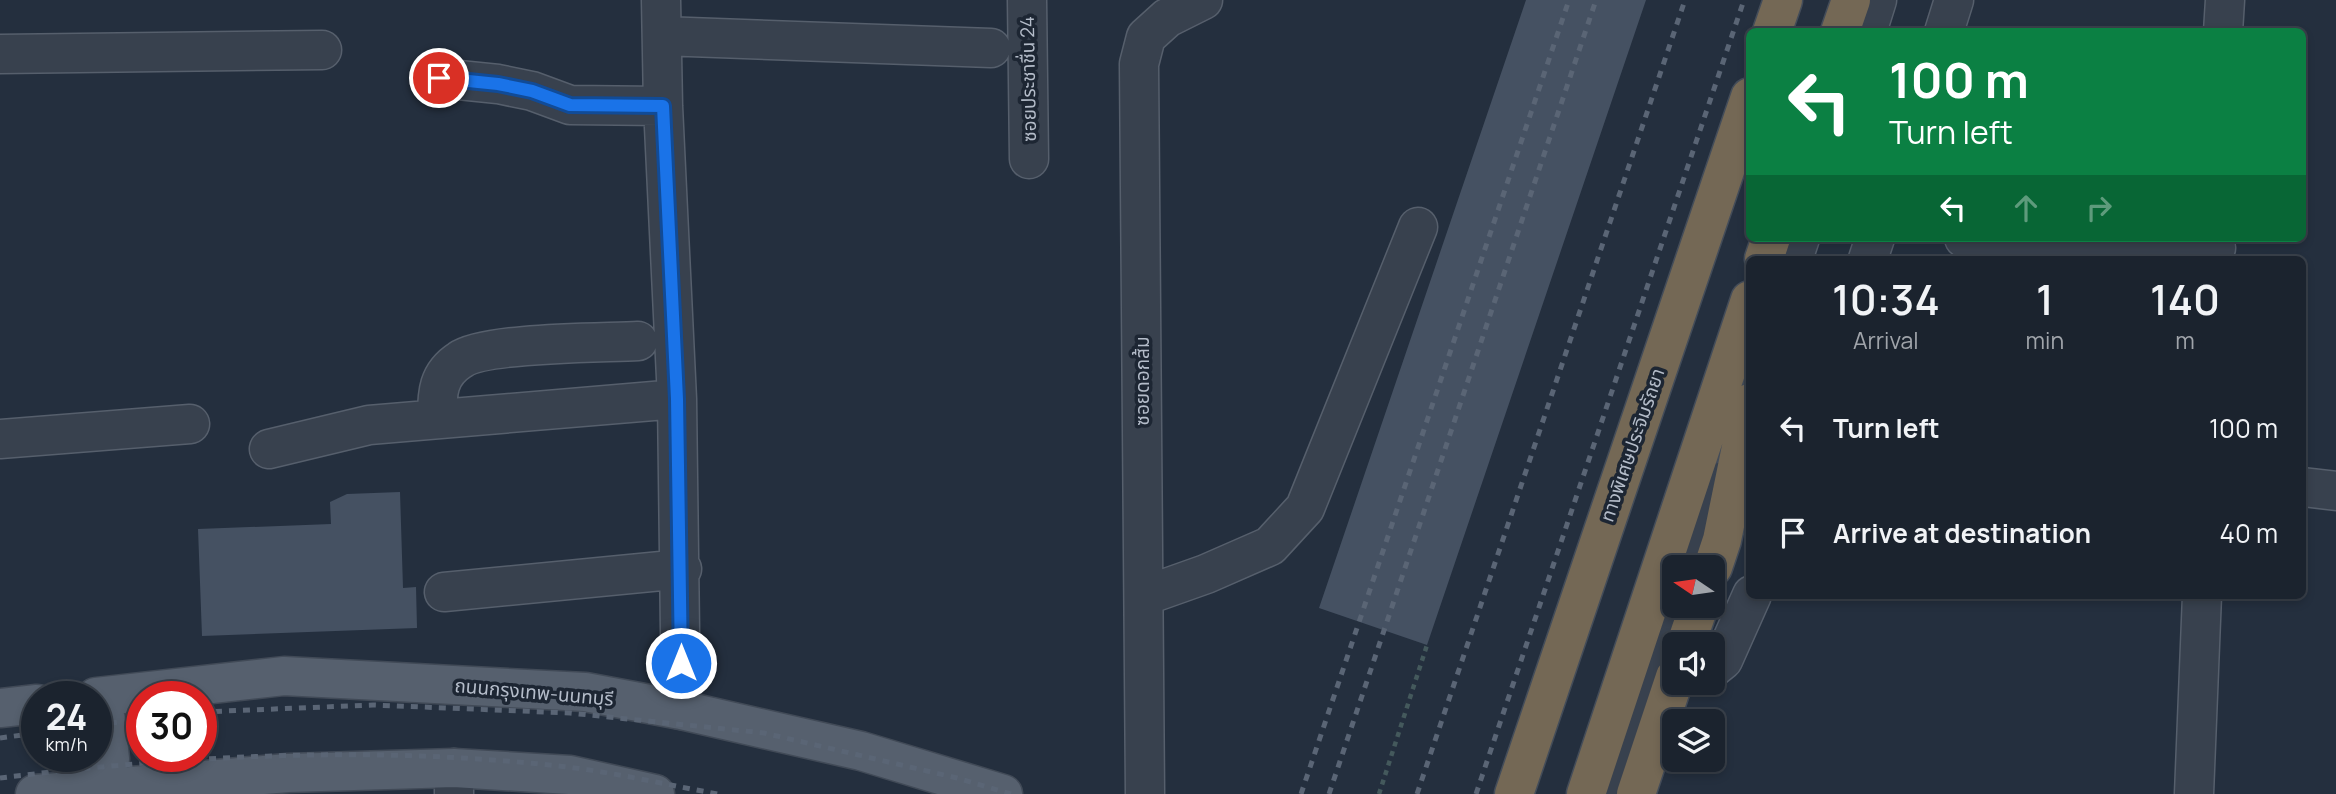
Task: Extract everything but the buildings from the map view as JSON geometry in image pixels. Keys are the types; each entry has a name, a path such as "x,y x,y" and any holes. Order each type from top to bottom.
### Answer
{"highway":[{"path":"1773,28 1783,0"},
{"path":"1841,28 1851,0"},
{"name":"ทางพิเศษประจิมรัถยา","path":"1514,794 1746,109"},
{"path":"1586,794 1746,312"},
{"path":"1717,555 1746,423"},
{"path":"1636,794 1664,695"}],"main road":[{"name":"ถนนกรุงเทพ-นนทบุรี","path":"112,695 284,676 585,692 681,710 861,751 1003,794"},
{"path":"0,708 21,706"},
{"path":"104,790 107,772"},
{"path":"35,794 288,773 454,781 570,775 655,794"}],"street":[{"name":"ซอยประชาชื่น 24","path":"1027,0 1029,159"},
{"name":"ซอยดอกส้ม","path":"1145,794 1139,64 1146,37 1167,18 1203,0"},
{"path":"1868,28 1878,0"},
{"path":"1945,28 1954,0"},
{"path":"2223,28 2225,0"},
{"path":"681,710 682,569 663,106 662,18 991,48"},
{"path":"0,54 322,50"},
{"path":"439,78 498,84 532,91 570,105 663,106"},
{"path":"1144,596 1206,575 1270,546 1305,508 1418,227"},
{"path":"1969,242 1982,252 2006,256 2216,248"},
{"path":"436,417 438,384 462,358 496,350 638,341"},
{"path":"269,449 369,425 436,417 677,399"},
{"path":"1697,555 1746,403"},
{"path":"0,439 191,424"},
{"path":"2306,486 2336,491"},
{"path":"444,592 682,569"},
{"path":"1725,656 1750,599"},
{"path":"2194,794 2202,599"},
{"path":"1612,794 1662,691"}],"path":[{"path":"1379,794 1427,645"}],"railway":[{"path":"1301,794 1569,0"},
{"path":"1329,794 1596,0"},
{"path":"1417,794 1685,0"},
{"path":"1476,794 1744,0"},
{"path":"217,711 373,705 570,713 764,733 957,778 1011,794"},
{"path":"112,723 126,721"},
{"path":"0,738 21,735"},
{"path":"0,778 141,763 212,759 425,756 567,767 718,794"}],"route":[{"path":"439,78 498,84 532,91 570,105 598,108 663,106 675,337 682,569 681,663"}]}
